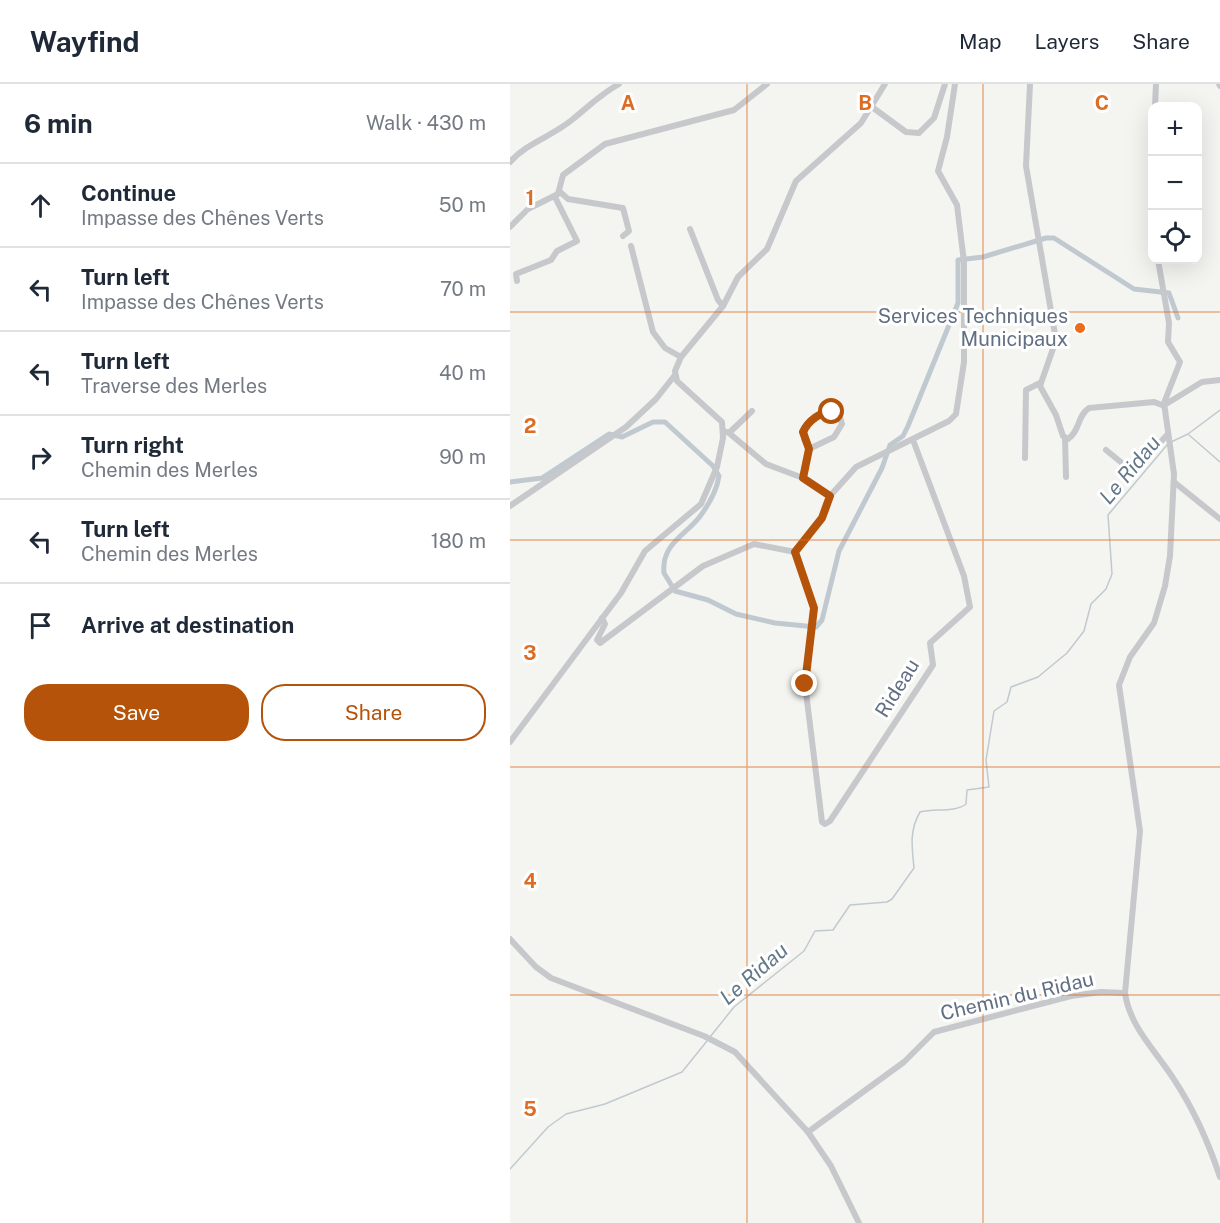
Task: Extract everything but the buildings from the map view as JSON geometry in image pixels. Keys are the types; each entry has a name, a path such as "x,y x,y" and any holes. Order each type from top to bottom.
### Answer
{"street":[{"path":"510,162 527,146 572,120 596,98 619,84"},
{"path":"518,281 516,274 551,260 558,250 577,241 557,194 563,175 605,144 734,110 767,84"},
{"path":"510,506 614,436 649,406 675,375 681,357 723,306 738,277 767,249 801,174 858,125 885,84"},
{"path":"872,107 906,132 913,134 926,129 938,109 945,84"},
{"path":"602,618 605,624 597,640 600,643 703,566 750,545 795,552 822,518 830,496 856,467 952,419 959,406 965,333 964,262 957,205 938,171 947,136 955,84"},
{"path":"1024,458 1026,390 1040,383 1056,340 1026,166 1030,84"},
{"path":"1155,102 1156,84"},
{"path":"510,227 528,209 557,194"},
{"path":"557,194 568,199 623,208 628,233 623,236"},
{"path":"690,229 718,300 723,306"},
{"path":"632,246 653,332 663,346 681,357"},
{"path":"704,255 718,292 727,297"},
{"path":"1159,264 1169,323 1168,342 1180,362 1164,405 1174,482 1170,556 1162,598 1154,623 1130,657 1120,678 1119,693 1140,831 1125,993 1130,1011 1143,1036 1187,1101 1213,1155 1220,1178"},
{"path":"675,375 681,386 718,416 726,432 766,464 803,478 830,496"},
{"path":"1065,438 1072,437 1080,417 1089,408 1154,402 1164,405 1202,382 1220,380"},
{"path":"1040,383 1065,438 1066,477"},
{"path":"510,742 621,593 645,551 696,511 707,495 726,432 752,411"},
{"path":"803,478 809,449 803,435 807,425 824,412 832,412 840,417 842,424 836,435 809,449"},
{"name":"Rideau","path":"795,552 812,599 812,627 805,679 813,760 821,818 825,824 830,821 933,665 930,642 970,607 964,576 913,440"},
{"path":"1106,450 1133,472 1168,440"},
{"path":"1174,482 1220,519"},
{"path":"510,939 538,969 551,978 709,1039 735,1052 808,1132 831,1166 859,1223"},
{"name":"Chemin du Ridau","path":"808,1132 904,1062 928,1035 934,1032 1071,996 1101,992 1125,993"}],"waterway":[{"path":"510,482 542,478 609,434 622,437 653,422 665,422 713,466 719,476 715,491 704,511 676,540 667,554 664,573 675,591 708,600 736,614 775,623 816,627 822,620 839,551 882,468 890,445 903,436 908,426 958,303 958,260 983,257 1046,238 1054,238 1134,289 1169,293 1178,318"},
{"name":"Le Ridau","path":"1171,442 1188,434 1220,410"},
{"path":"1189,435 1220,462"},
{"name":"Le Ridau","path":"710,1037 734,1007 804,951 815,931 833,930 850,905 887,902 892,899 914,868 913,833 920,812 961,807 966,804 967,790 989,787 986,760 994,711 1007,702 1011,687 1038,677 1067,653 1084,631 1091,604 1106,589 1112,574 1108,515 1167,445"},
{"name":"Le Ridau","path":"510,1169 548,1127 566,1114 605,1104 682,1072 707,1041"}],"place":[{"name":"Services Techniques Municipaux","path":"1080,328"}],"route":[{"path":"805,684 814,608 809,587 795,552 822,518 830,496 803,478 809,449 803,432 807,425 819,415 832,412"}]}
